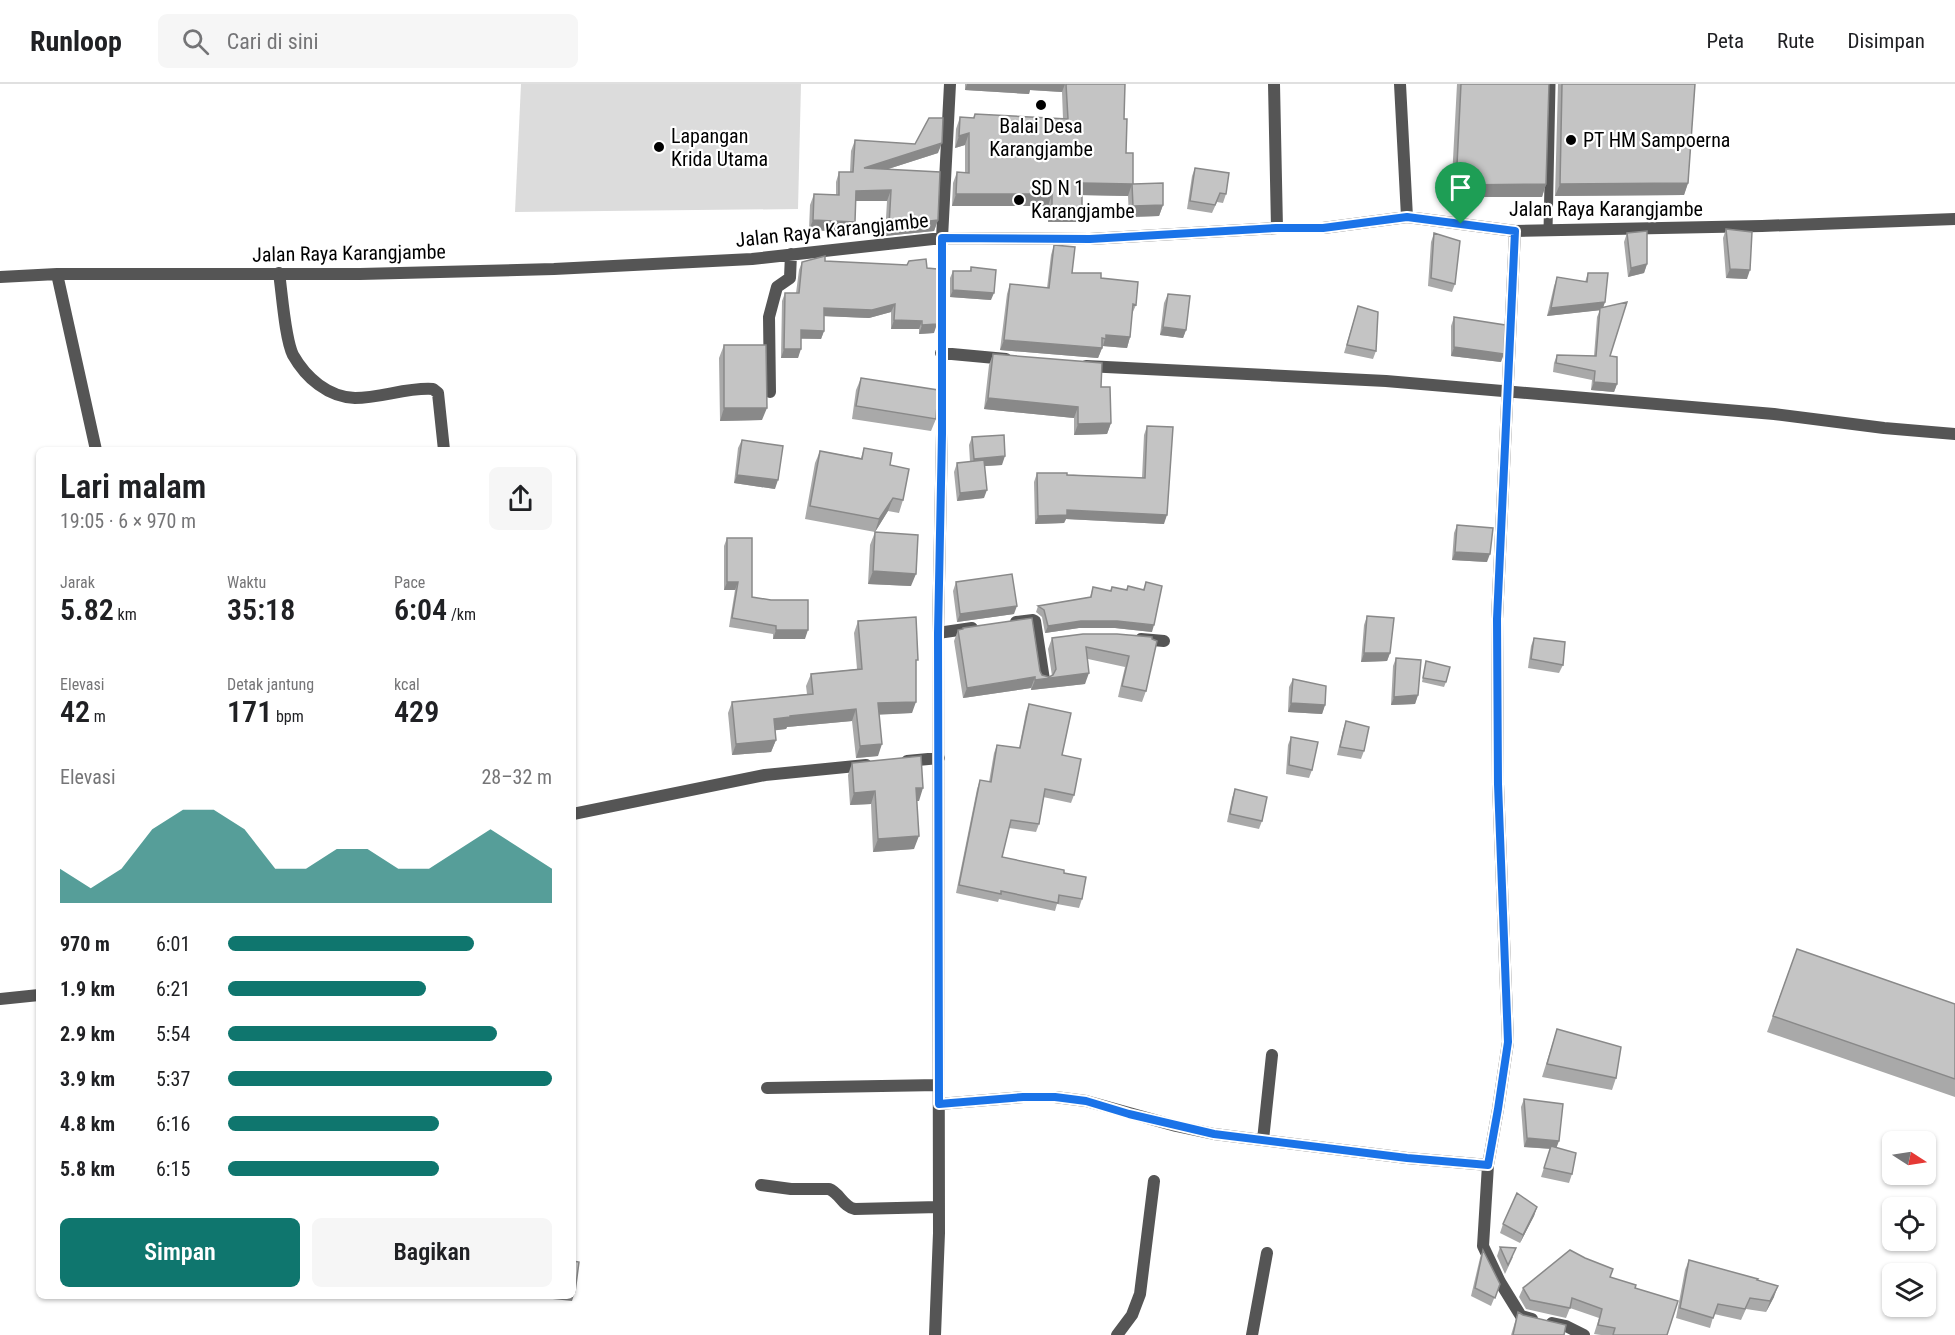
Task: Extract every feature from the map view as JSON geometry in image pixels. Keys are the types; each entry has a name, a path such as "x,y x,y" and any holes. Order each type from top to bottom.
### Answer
{"street":[{"path":"935,1335 939,1207 938,633 942,434 942,238 950,84"},
{"path":"1274,84 1276,228"},
{"path":"1400,84 1407,217"},
{"name":"Jalan Raya Karangjambe","path":"0,277 57,274 382,273 554,269 752,259 942,238 1090,239 1276,228 1323,228 1407,217 1515,231 1955,219"},
{"path":"1515,231 1497,619 1498,784 1508,1042 1488,1165 1483,1246 1500,1282 1521,1316 1584,1335"},
{"path":"770,392 769,317 777,287 790,278 791,254"},
{"path":"279,273 292,354 307,375 327,392 354,398 434,389 438,393 444,447"},
{"path":"57,274 95,447"},
{"path":"941,353 1022,360"},
{"path":"1069,364 1386,381 1752,412 1955,434"},
{"path":"1008,623 1035,621 1043,641 1044,680"},
{"path":"938,633 985,626"},
{"path":"1124,637 1164,641"},
{"path":"576,813 765,775 939,758"},
{"path":"0,999 36,995"},
{"path":"1263,1140 1272,1055"},
{"path":"767,1088 939,1084"},
{"path":"939,1104 1023,1097 1086,1101 1214,1134 1407,1158 1488,1165"},
{"path":"1117,1335 1132,1315 1140,1294 1154,1181"},
{"path":"761,1185 791,1189 829,1189 834,1191 846,1205 855,1209 939,1207"},
{"path":"1252,1335 1267,1253"}],"lane":[{"path":"1548,231 1551,84"}],"shaded area":[{"name":"Lapangan Krida Utama","path":"521,84 801,84 798,209 515,212"}],"building":[{"path":"1066,84 1125,84 1126,153 1133,153 1133,184 1163,183 1163,205 1133,206 1132,184 1082,183 1082,210 1052,211 1052,194 956,194 957,172 969,173 969,133 959,136 960,117 974,118 975,114 1068,119"},
{"path":"1461,84 1549,84 1546,184 1456,185"},
{"path":"1562,84 1695,84 1688,183 1560,184"},
{"path":"929,118 943,118 942,143 864,168 940,172 938,220 889,226 891,190 856,191 855,222 813,220 814,194 839,195 839,172 853,172 855,140 915,144"},
{"path":"1195,168 1229,173 1226,194 1220,193 1215,205 1190,201"},
{"path":"1726,229 1752,232 1750,270 1730,269"},
{"path":"1647,231 1647,264 1631,268 1627,233"},
{"path":"1434,233 1460,241 1455,284 1431,278"},
{"path":"1054,245 1075,247 1072,273 1101,273 1101,278 1138,282 1130,337 1106,335 1106,339 1102,338 1102,348 1004,340 1010,284 1049,288"},
{"path":"825,256 825,261 907,265 909,261 926,259 927,268 937,269 937,324 922,325 922,321 894,320 895,304 872,310 824,308 824,331 801,330 801,349 784,349 785,293 799,293 802,262"},
{"path":"971,267 996,270 994,293 953,290 953,271 971,271"},
{"path":"1588,273 1608,273 1605,302 1551,308 1557,277 1587,282"},
{"path":"1168,294 1190,296 1186,330 1163,327"},
{"path":"1627,302 1610,356 1617,357 1617,384 1594,382 1595,371 1556,363 1557,355 1596,356 1600,308"},
{"path":"1358,306 1378,312 1376,351 1347,345"},
{"path":"1454,317 1505,325 1504,354 1454,347"},
{"path":"724,345 766,345 767,408 724,408"},
{"path":"993,354 1102,363 1101,387 1110,387 1111,423 1078,424 1078,407 988,398"},
{"path":"861,378 938,390 936,419 856,406"},
{"path":"1147,426 1173,427 1167,515 1067,510 1067,515 1038,516 1037,473 1145,478"},
{"path":"1004,435 1005,456 974,459 972,437"},
{"path":"742,440 783,446 778,480 737,475"},
{"path":"864,448 892,453 890,465 909,469 903,500 893,498 879,519 810,506 820,451 862,459"},
{"path":"984,460 987,490 960,493 957,463"},
{"path":"1457,525 1493,528 1490,554 1455,552"},
{"path":"875,532 918,535 916,574 873,571"},
{"path":"727,538 752,538 752,597 771,600 808,600 808,630 776,630 776,626 732,618 738,582 727,582"},
{"path":"1012,574 1017,606 960,614 956,582"},
{"path":"1146,582 1162,586 1154,625 1117,621 1081,621 1048,626 1044,610 1038,606 1091,597 1093,587 1111,591 1112,587 1127,590 1128,586 1144,590"},
{"path":"1367,616 1394,618 1390,653 1364,653"},
{"path":"916,617 918,660 916,660 916,702 878,703 882,744 860,746 856,709 774,719 776,740 736,744 732,702 813,694 811,674 862,669 858,621"},
{"path":"1032,618 1040,671 1042,675 1049,677 1056,669 1052,638 1083,634 1152,637 1157,641 1146,691 1122,686 1129,656 1086,647 1089,673 1035,680 1035,677 967,688 958,630"},
{"path":"1534,638 1565,642 1563,665 1531,659"},
{"path":"1396,658 1421,660 1418,695 1394,697"},
{"path":"1426,661 1450,667 1446,682 1423,678"},
{"path":"1293,679 1326,686 1325,705 1291,703"},
{"path":"1029,704 1071,713 1062,755 1081,759 1074,795 1045,789 1039,824 1011,820 1002,857 1086,877 1082,899 1059,895 1058,903 959,885 980,780 991,782 997,745 1020,748"},
{"path":"1346,721 1369,727 1364,751 1340,747"},
{"path":"1291,737 1318,742 1312,770 1289,765"},
{"path":"921,756 923,788 916,788 919,836 878,839 875,791 854,793 852,763"},
{"path":"1235,789 1267,797 1262,821 1230,814"},
{"path":"1797,949 1955,1004 1955,1079 1773,1016"},
{"path":"1557,1029 1621,1047 1616,1078 1547,1064"},
{"path":"1524,1099 1563,1104 1559,1141 1527,1138"},
{"path":"1551,1146 1576,1153 1572,1174 1544,1168"},
{"path":"1517,1193 1537,1207 1523,1235 1503,1224"},
{"path":"1500,1247 1516,1248 1508,1265"},
{"path":"1483,1250 1500,1284 1495,1298 1475,1288"},
{"path":"1570,1250 1613,1269 1610,1277 1636,1285 1635,1288 1678,1301 1667,1335 1613,1335 1615,1328 1598,1325 1602,1309 1572,1298 1570,1308 1530,1300 1523,1288"},
{"path":"1689,1260 1778,1286 1770,1301 1750,1298 1745,1309 1718,1304 1713,1318 1680,1308"},
{"path":"576,1262 579,1262 576,1284"},
{"path":"1518,1312 1566,1325 1564,1335 1513,1335"}],"place":[{"name":"Balai Desa Karangjambe","path":"1041,105"},
{"name":"PT HM Sampoerna","path":"1571,140"},
{"name":"Lapangan Krida Utama","path":"659,147"},
{"name":"SD N 1 Karangjambe","path":"1019,200"}],"route":[{"path":"1407,217 1461,224 1515,231 1497,619 1498,784 1508,1042 1488,1165 1332,1150 1214,1134 1129,1114 1086,1101 1055,1097 1023,1097 939,1104 938,633 942,434 942,238 1090,239 1276,228 1323,228 1407,217"}]}
